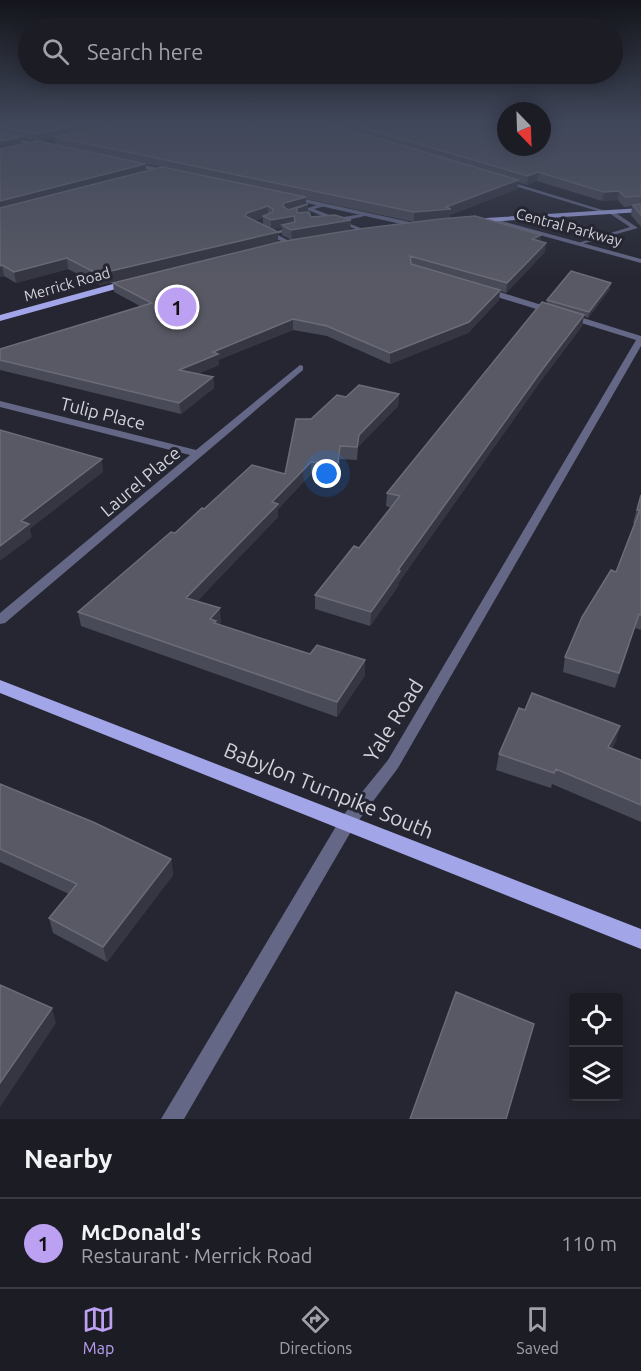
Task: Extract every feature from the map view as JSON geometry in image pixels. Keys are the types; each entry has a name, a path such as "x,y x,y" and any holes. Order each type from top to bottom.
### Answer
{"main road":[{"path":"459,222 641,210"},
{"path":"387,229 424,225"},
{"path":"346,235 376,230"},
{"path":"280,246 295,243"},
{"name":"Merrick Road","path":"0,318 138,280"},
{"name":"Babylon Turnpike South","path":"0,686 641,939"}],"street":[{"path":"144,177 158,173"},
{"path":"492,178 609,212 635,228 580,244"},
{"path":"278,195 424,225"},
{"path":"298,212 323,205"},
{"path":"308,209 323,218"},
{"path":"312,217 336,219 367,214"},
{"path":"336,219 365,231"},
{"name":"Central Parkway","path":"491,220 641,261"},
{"path":"281,225 261,230 295,243"},
{"path":"270,234 291,229"},
{"path":"471,286 641,339"},
{"name":"Yale Road","path":"172,1119 347,823 393,764 641,339"},
{"name":"Laurel Place","path":"0,620 300,368"},
{"name":"Tulip Place","path":"0,404 198,454"}],"building":[{"path":"0,173 109,173 0,201"},
{"path":"137,173 192,173 306,197 284,203 283,206 288,210 308,204 297,208 297,213 309,212 311,217 335,215 351,220 291,230 282,225 295,222 294,216 271,220 263,216 273,212 273,209 268,206 247,213 245,216 278,232 98,274 67,258 14,272 0,266 0,208"},
{"path":"228,173 495,173 518,180 446,207 451,209 414,212"},
{"path":"518,173 535,173 528,176"},
{"path":"542,173 641,173 641,196 625,197 619,191 604,192"},
{"path":"641,204 641,215 633,205"},
{"path":"475,216 541,235 532,239 546,243 507,283 410,256 411,264 500,290 469,322 390,353 327,326 293,319 213,352 218,354 179,370 213,377 179,403 0,360 0,349 152,303 113,283 279,242 359,229"},
{"path":"571,271 611,283 589,312 547,300"},
{"path":"542,302 584,315 398,570 400,571 371,612 315,595 354,546 359,548 400,496 387,493"},
{"path":"359,385 399,394 359,435 357,447 340,446 338,463 311,462 272,502 278,504 186,598 220,608 210,619 216,621 214,623 310,654 317,645 365,660 337,702 78,612 171,532 175,533 202,508 204,509 252,465 285,474 296,419 311,419 337,395 346,397"},
{"path":"0,430 102,459 21,521 29,524 0,546"},
{"path":"641,495 641,615 639,614 619,673 565,657 582,617 611,570 616,572 640,510 637,510"},
{"path":"532,693 620,726 608,747 641,760 641,805 556,769 554,773 499,754 519,708 525,710"},
{"path":"0,784 93,822 171,859 103,947 49,918 77,884 0,849"},
{"path":"0,985 52,1008 0,1083"},
{"path":"456,992 534,1024 506,1119 410,1119"}],"place":[{"name":"McDonald's","path":"177,307"}]}
